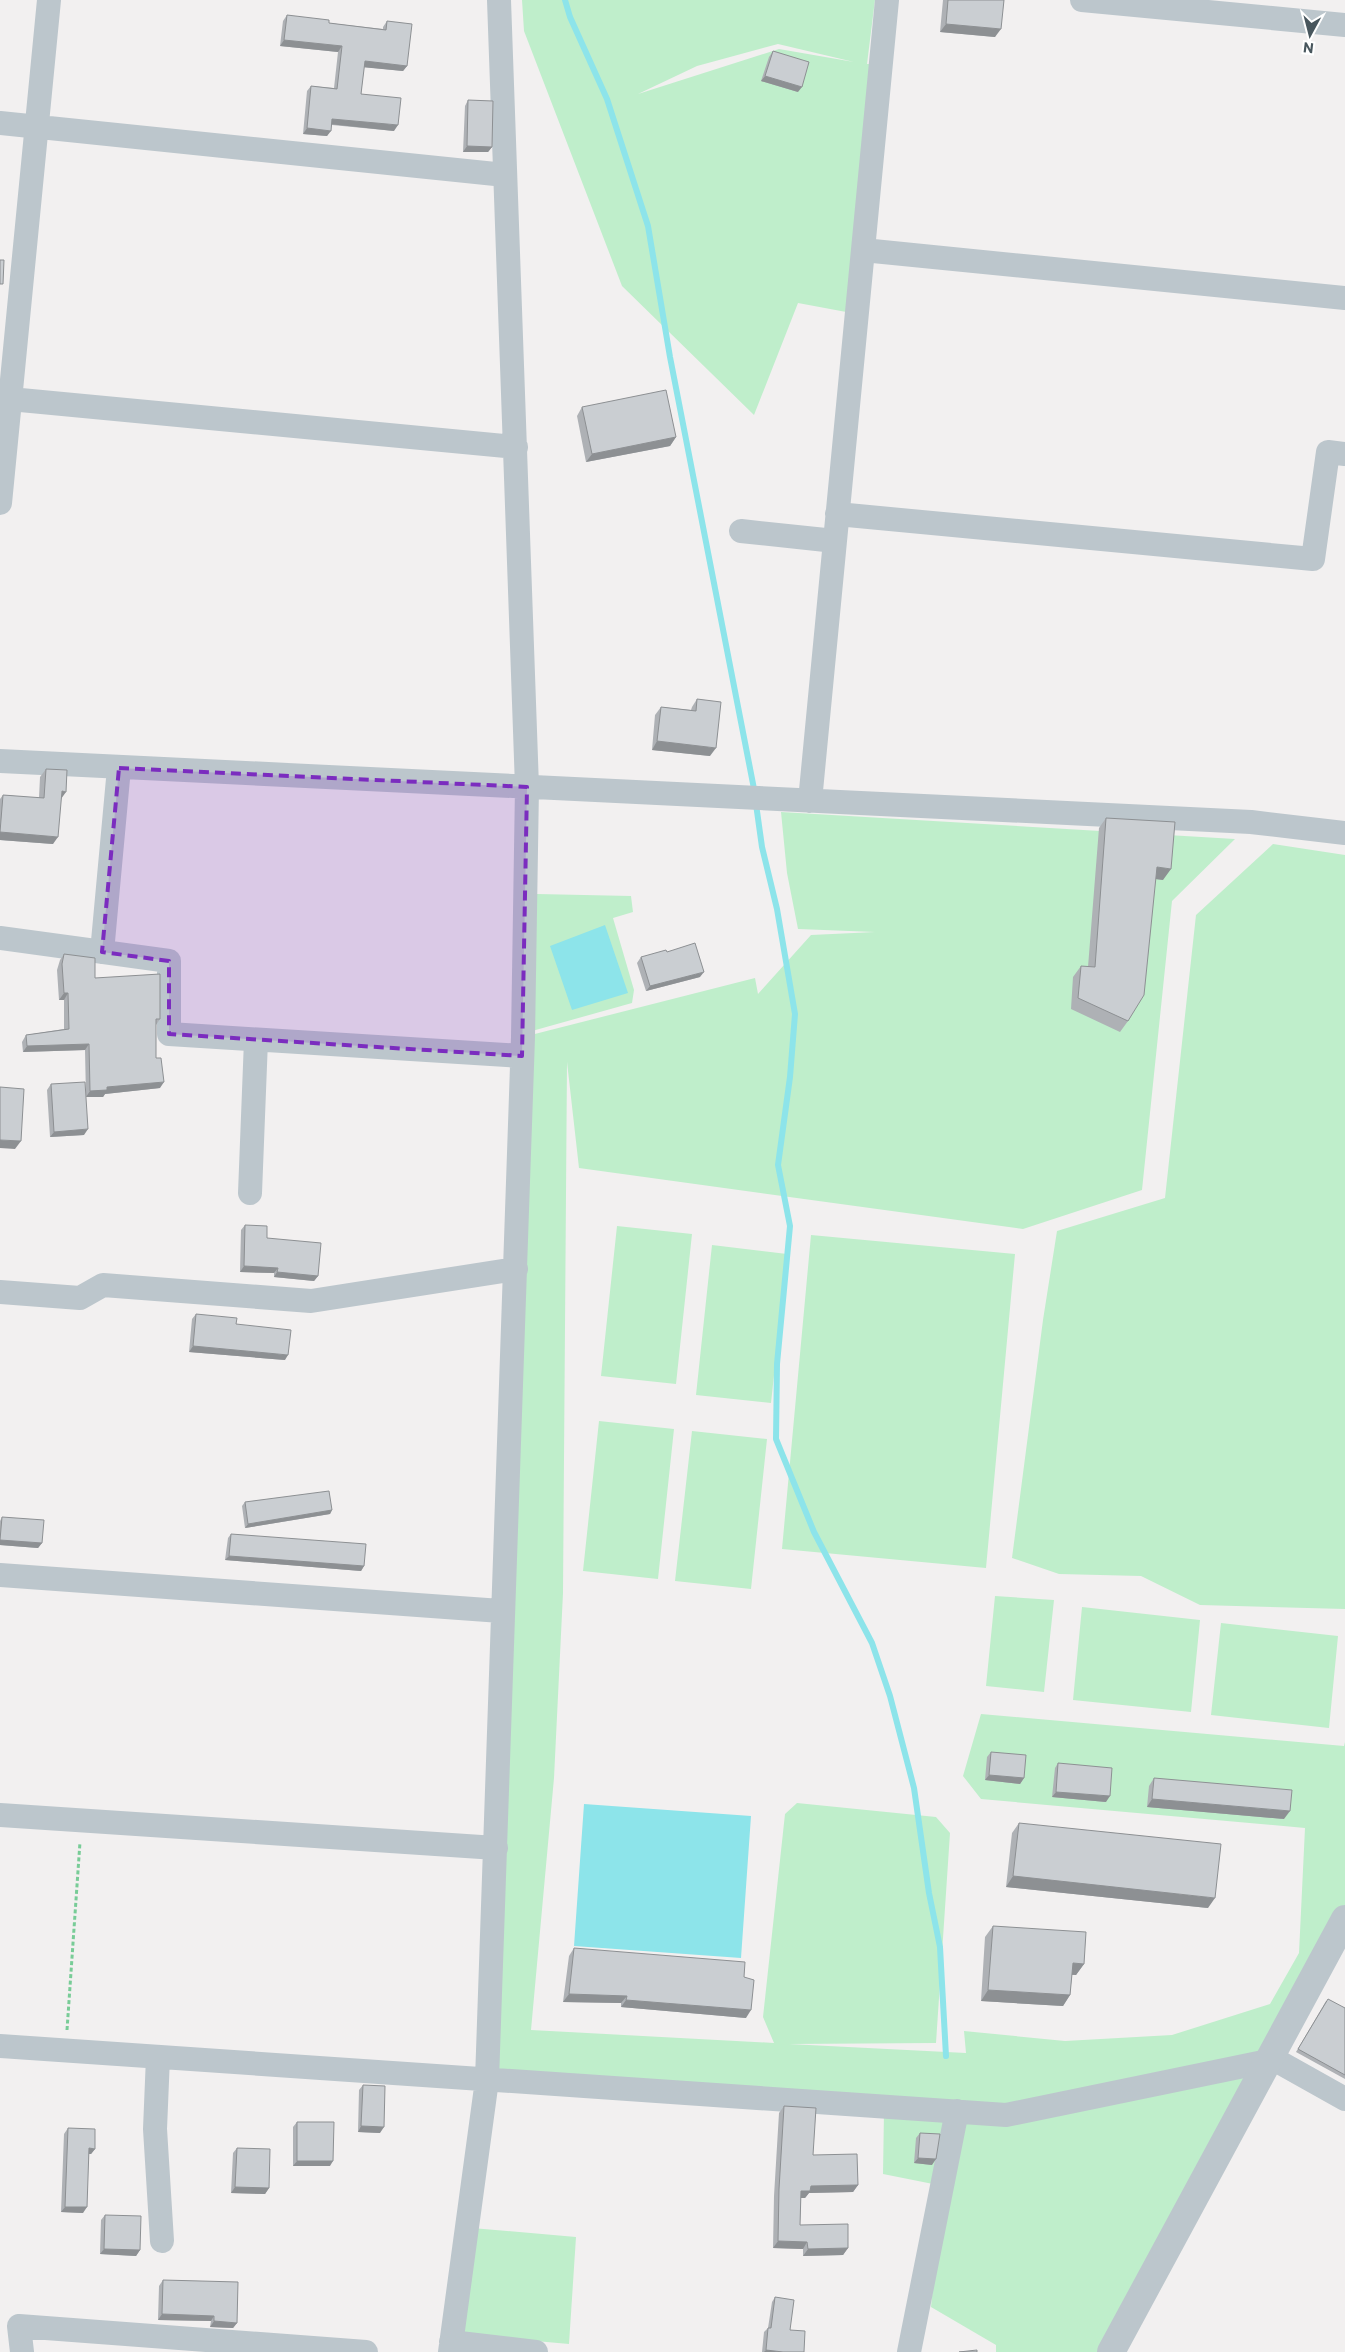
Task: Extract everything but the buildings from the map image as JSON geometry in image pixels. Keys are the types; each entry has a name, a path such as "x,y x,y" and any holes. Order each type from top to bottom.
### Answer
{"street":[{"path":"0,503 49,0"},
{"path":"499,0 527,787 522,1056 487,2080 450,2347 536,2352"},
{"path":"810,801 887,0"},
{"path":"1082,0 1345,25"},
{"path":"0,123 506,174"},
{"path":"863,250 1345,298"},
{"path":"10,399 516,447"},
{"path":"837,514 1313,559 1328,452 1345,454"},
{"path":"742,531 835,541"},
{"path":"0,761 1251,822 1345,833"},
{"path":"102,952 119,768"},
{"path":"0,938 169,961 169,1034 522,1056"},
{"path":"250,1193 256,1040"},
{"path":"0,1292 80,1298 103,1285 311,1301 516,1269"},
{"path":"0,1575 502,1611"},
{"path":"0,1815 496,1848"},
{"path":"1111,2352 1345,1918"},
{"path":"0,2046 1006,2115 1269,2059 1345,2099"},
{"path":"158,2057 155,2128 162,2241"},
{"path":"909,2352 957,2111"},
{"path":"22,2352 19,2326 366,2352"}],"path":[{"path":"66,2051 82,1821"}],"highlighted area":[{"path":"119,768 527,787 522,1056 169,1034 169,961 102,952"}],"green space":[{"path":"522,0 875,0 867,64 881,64 857,314 798,303 754,415 622,286 524,31","holes":["778,44 854,62 779,49 638,94 697,66"]},
{"path":"781,812 1235,839 1172,901 1142,1190 1023,1229 579,1168 567,1062 563,1593 554,1778 531,2030 774,2043 763,2017 785,1814 797,1803 936,1817 950,1833 936,2043 789,2044 966,2053 964,2031 1065,2041 1172,2035 1270,2004 1299,1953 1305,1828 981,1799 963,1776 981,1714 1344,1746 1345,1742 1345,1915 1112,2352 996,2352 996,2345 931,2307 943,2181 938,2185 883,2174 884,2111 494,2081 523,1037 755,978 758,994 811,935 875,932 798,929 787,873"},
{"path":"1273,844 1345,855 1345,1609 1200,1605 1141,1576 1059,1574 1012,1558 1043,1320 1057,1231 1165,1198 1196,915"},
{"path":"537,894 631,896 633,912 613,918 634,990 632,1003 532,1031"},
{"path":"617,1226 692,1234 676,1384 601,1376"},
{"path":"811,1235 1015,1254 986,1568 782,1549"},
{"path":"712,1245 787,1254 771,1403 696,1395"},
{"path":"599,1421 674,1429 658,1579 583,1571"},
{"path":"692,1431 767,1439 751,1589 675,1581"},
{"path":"995,1596 1054,1600 1044,1692 986,1686"},
{"path":"1082,1607 1200,1620 1191,1712 1073,1700"},
{"path":"1221,1623 1338,1636 1329,1728 1211,1715"},
{"path":"472,2228 576,2237 569,2344 459,2334"}],"water":[{"path":"605,925 628,993 572,1010 550,946"},
{"path":"584,1804 751,1816 741,1958 574,1946"}],"waterway":[{"path":"565,0 570,17 607,99 648,226 670,357 755,794"},
{"path":"756,804 762,847 777,909 795,1014 790,1077 778,1165 790,1226 777,1364 776,1439 814,1532 872,1643 890,1696 914,1788 929,1893 940,1947 946,2056"}]}
